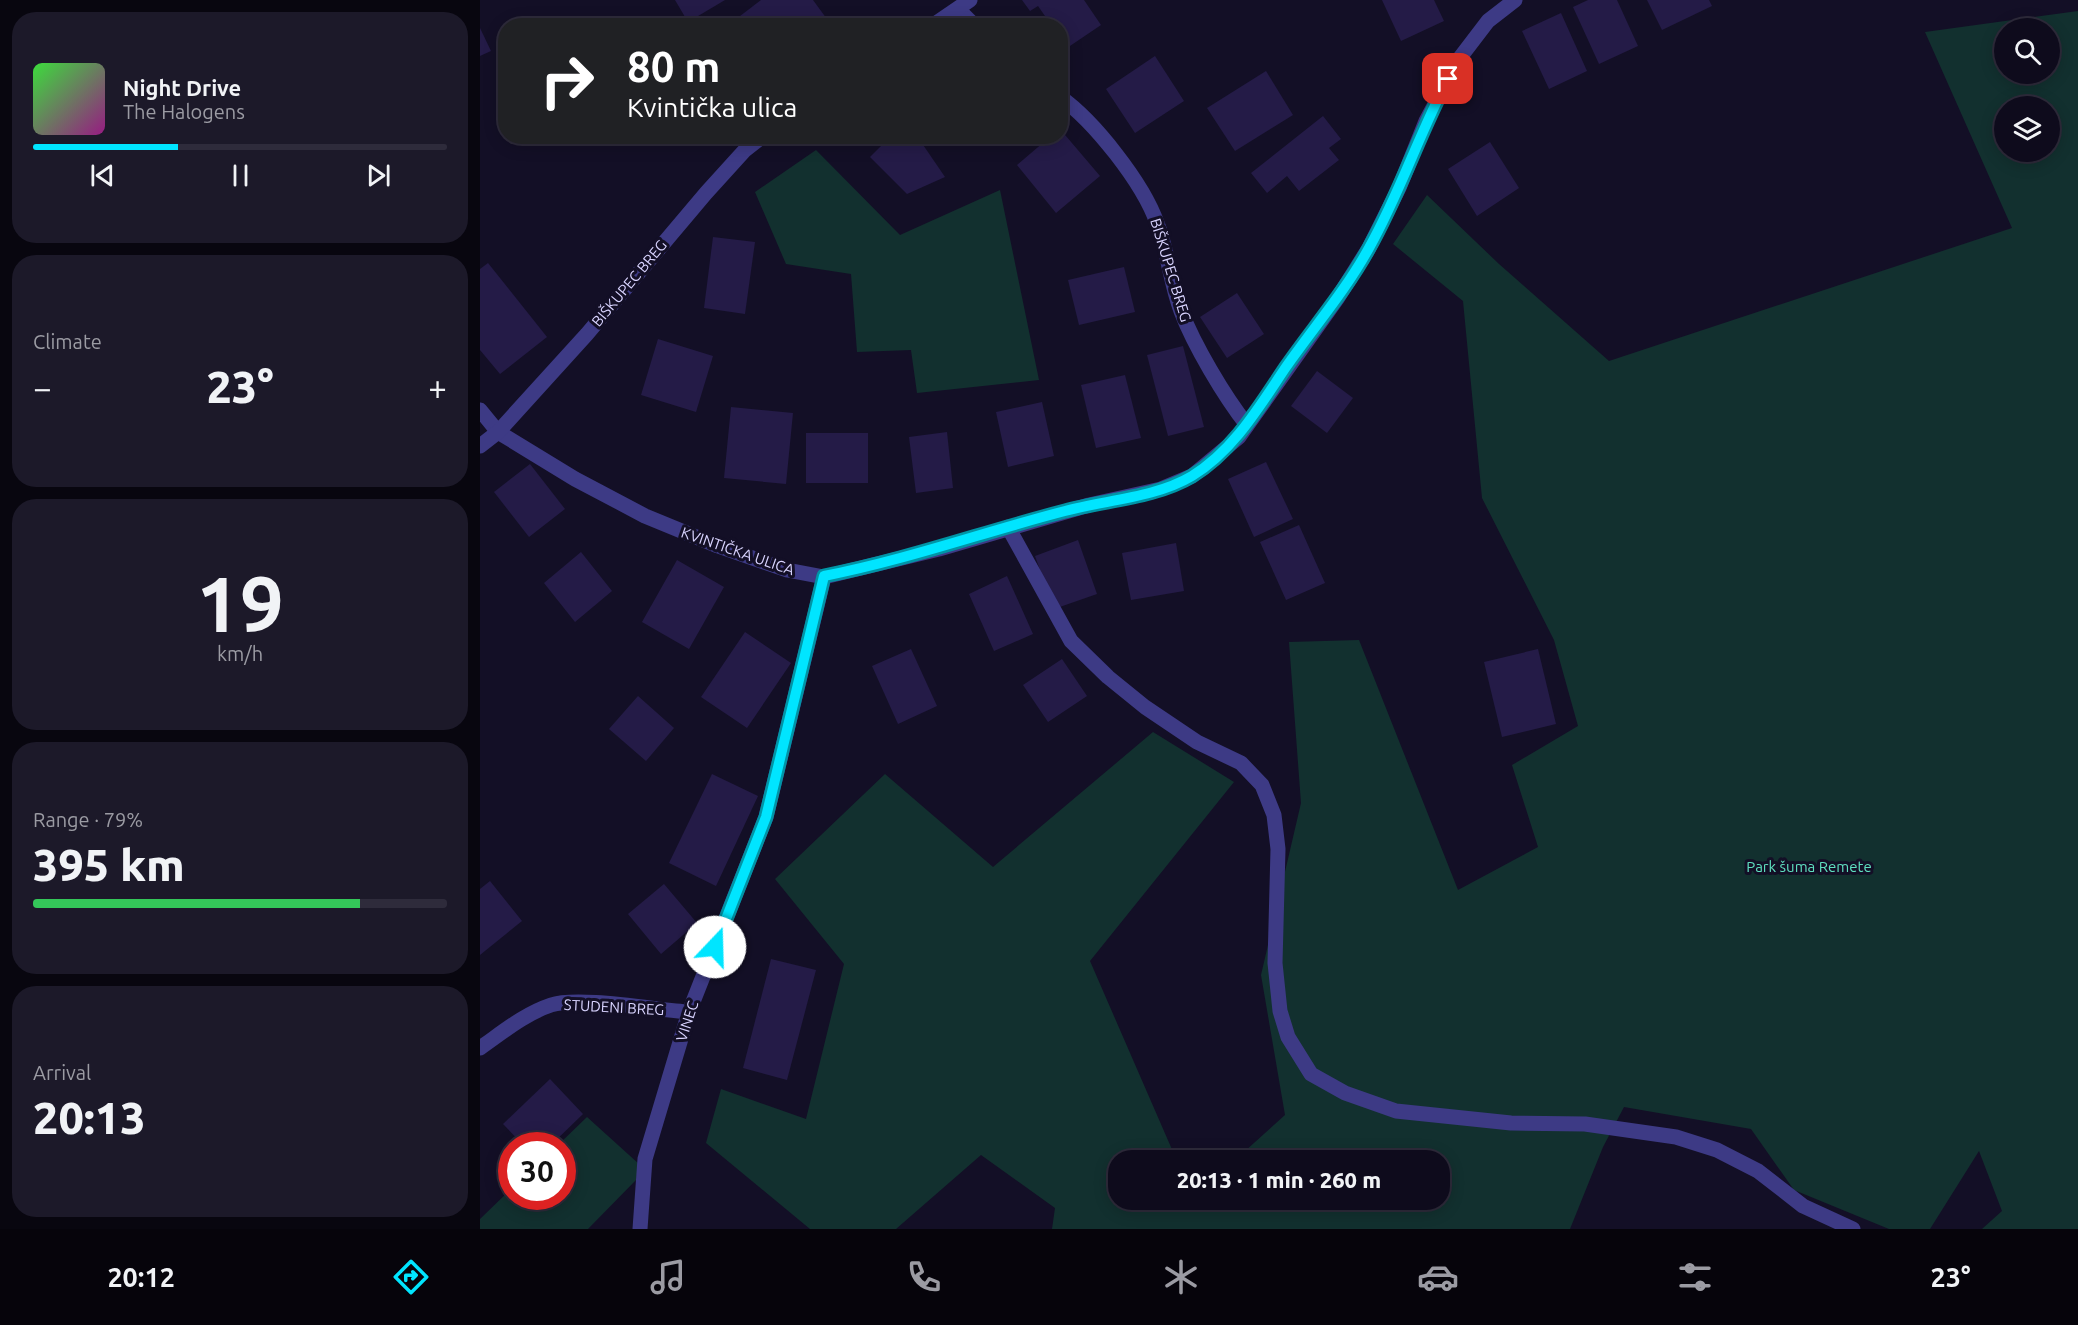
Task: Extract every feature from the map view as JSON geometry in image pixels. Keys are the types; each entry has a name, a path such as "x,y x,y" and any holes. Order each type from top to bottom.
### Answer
{"street":[{"name":"KVINTIČKA ULICA","path":"480,410 498,432 575,479 645,516 718,546 787,570 824,576 939,549 1089,505 1161,489 1192,476 1239,436 1247,425 1337,299 1369,248 1400,188 1426,121 1459,58 1488,21 1515,0"},
{"path":"944,18 964,4 971,18"},
{"name":"BIŠKUPEC BREG","path":"1068,104 1090,124 1137,183 1148,201 1168,258 1181,312 1234,409 1247,425"},
{"name":"BIŠKUPEC BREG","path":"480,446 498,432 587,334 685,216 753,144"},
{"path":"1008,527 1071,641 1108,677 1145,707 1197,742 1240,763 1262,785 1274,815 1278,849 1275,963 1280,1011 1288,1037 1311,1074 1345,1093 1396,1110 1511,1123 1585,1124 1676,1137 1717,1150 1758,1171 1803,1206 1853,1229"},
{"name":"VINEC","path":"640,1229 645,1159 689,1012 766,817 824,576"},
{"name":"STUDENI BREG","path":"480,1048 523,1017 553,1004 580,1002 689,1012"}],"green space":[{"name":"Park šuma Remete","path":"2078,11 2078,1229 1982,1229 2002,1211 1979,1151 1930,1229 1889,1229 1794,1190 1751,1129 1624,1107 1603,1147 1570,1229 1052,1229 1055,1208 981,1155 896,1229 810,1229 706,1143 721,1089 806,1119 844,964 775,879 885,774 993,867 1153,732 1234,782 1090,961 1172,1150 1108,1150 1108,1210 1450,1210 1450,1150 1246,1150 1285,1115 1261,975 1301,803 1289,642 1359,640 1458,890 1538,847 1512,765 1578,726 1554,640 1482,498 1463,301 1393,244 1427,195 1499,264 1609,361 2012,228 1925,32 1994,23 1994,84 2060,84 2060,18 2027,18"},
{"path":"816,150 900,235 1000,190 1039,380 917,393 911,350 857,352 851,274 786,264 755,192"},
{"path":"587,1117 639,1164 636,1180 588,1229 480,1229 480,1219 498,1202 498,1210 576,1210 576,1132 571,1132"}],"building":[{"path":"675,0 725,0 695,18 686,18"},
{"path":"761,0 813,0 826,18 737,18"},
{"path":"1022,0 1084,0 1101,25 1068,47 1068,18 1046,18 1038,6 1030,11"},
{"path":"1382,0 1434,0 1444,21 1401,41"},
{"path":"1588,0 1617,0 1638,46 1599,64 1573,7"},
{"path":"1647,0 1709,0 1712,6 1662,30"},
{"path":"1561,13 1587,71 1549,89 1522,31"},
{"path":"480,28 491,51 480,56"},
{"path":"1155,56 1184,101 1135,133 1106,89"},
{"path":"1266,71 1293,115 1235,151 1207,108"},
{"path":"1323,116 1341,139 1329,148 1339,160 1299,191 1287,176 1267,193 1251,173"},
{"path":"1068,138 1100,176 1056,213 1017,165 1042,144 1068,144"},
{"path":"1490,142 1519,188 1477,216 1448,169"},
{"path":"883,144 922,144 945,177 907,194 870,157"},
{"path":"713,237 755,242 745,314 704,308"},
{"path":"488,263 547,337 500,374 480,350 480,269"},
{"path":"1124,267 1135,312 1079,325 1068,280"},
{"path":"1237,293 1264,334 1227,358 1200,317"},
{"path":"658,339 713,356 696,412 641,395"},
{"path":"1183,346 1204,427 1168,436 1147,355"},
{"path":"1317,371 1353,398 1327,433 1291,406"},
{"path":"1125,375 1141,438 1096,448 1081,385"},
{"path":"1042,402 1054,456 1008,467 996,412"},
{"path":"731,407 793,413 786,484 724,478"},
{"path":"947,432 953,488 916,493 909,437"},
{"path":"806,433 868,433 868,483 806,483"},
{"path":"1266,462 1293,519 1254,537 1228,479"},
{"path":"530,464 565,509 529,537 494,492"},
{"path":"1299,525 1325,583 1286,600 1260,542"},
{"path":"1078,540 1097,594 1054,609 1035,556"},
{"path":"1176,543 1184,591 1131,600 1122,553"},
{"path":"581,552 612,591 575,622 544,583"},
{"path":"677,560 724,587 689,649 642,622"},
{"path":"1007,576 1033,634 994,651 969,594"},
{"path":"745,632 791,663 747,728 701,697"},
{"path":"911,649 937,706 898,724 872,666"},
{"path":"1538,649 1556,724 1502,737 1484,662"},
{"path":"1062,659 1087,696 1048,722 1023,685"},
{"path":"638,696 674,728 646,761 609,729"},
{"path":"712,774 758,796 716,886 669,863"},
{"path":"490,881 522,921 480,955 480,889"},
{"path":"664,884 697,923 661,954 628,914"},
{"path":"771,959 816,970 787,1080 743,1068"},
{"path":"550,1079 583,1114 564,1132 511,1132 503,1124"}],"route":[{"path":"715,947 766,817 824,576 939,549 1023,522 1161,489 1192,476 1239,436 1337,299 1369,248 1400,188 1426,121 1448,79"}]}
